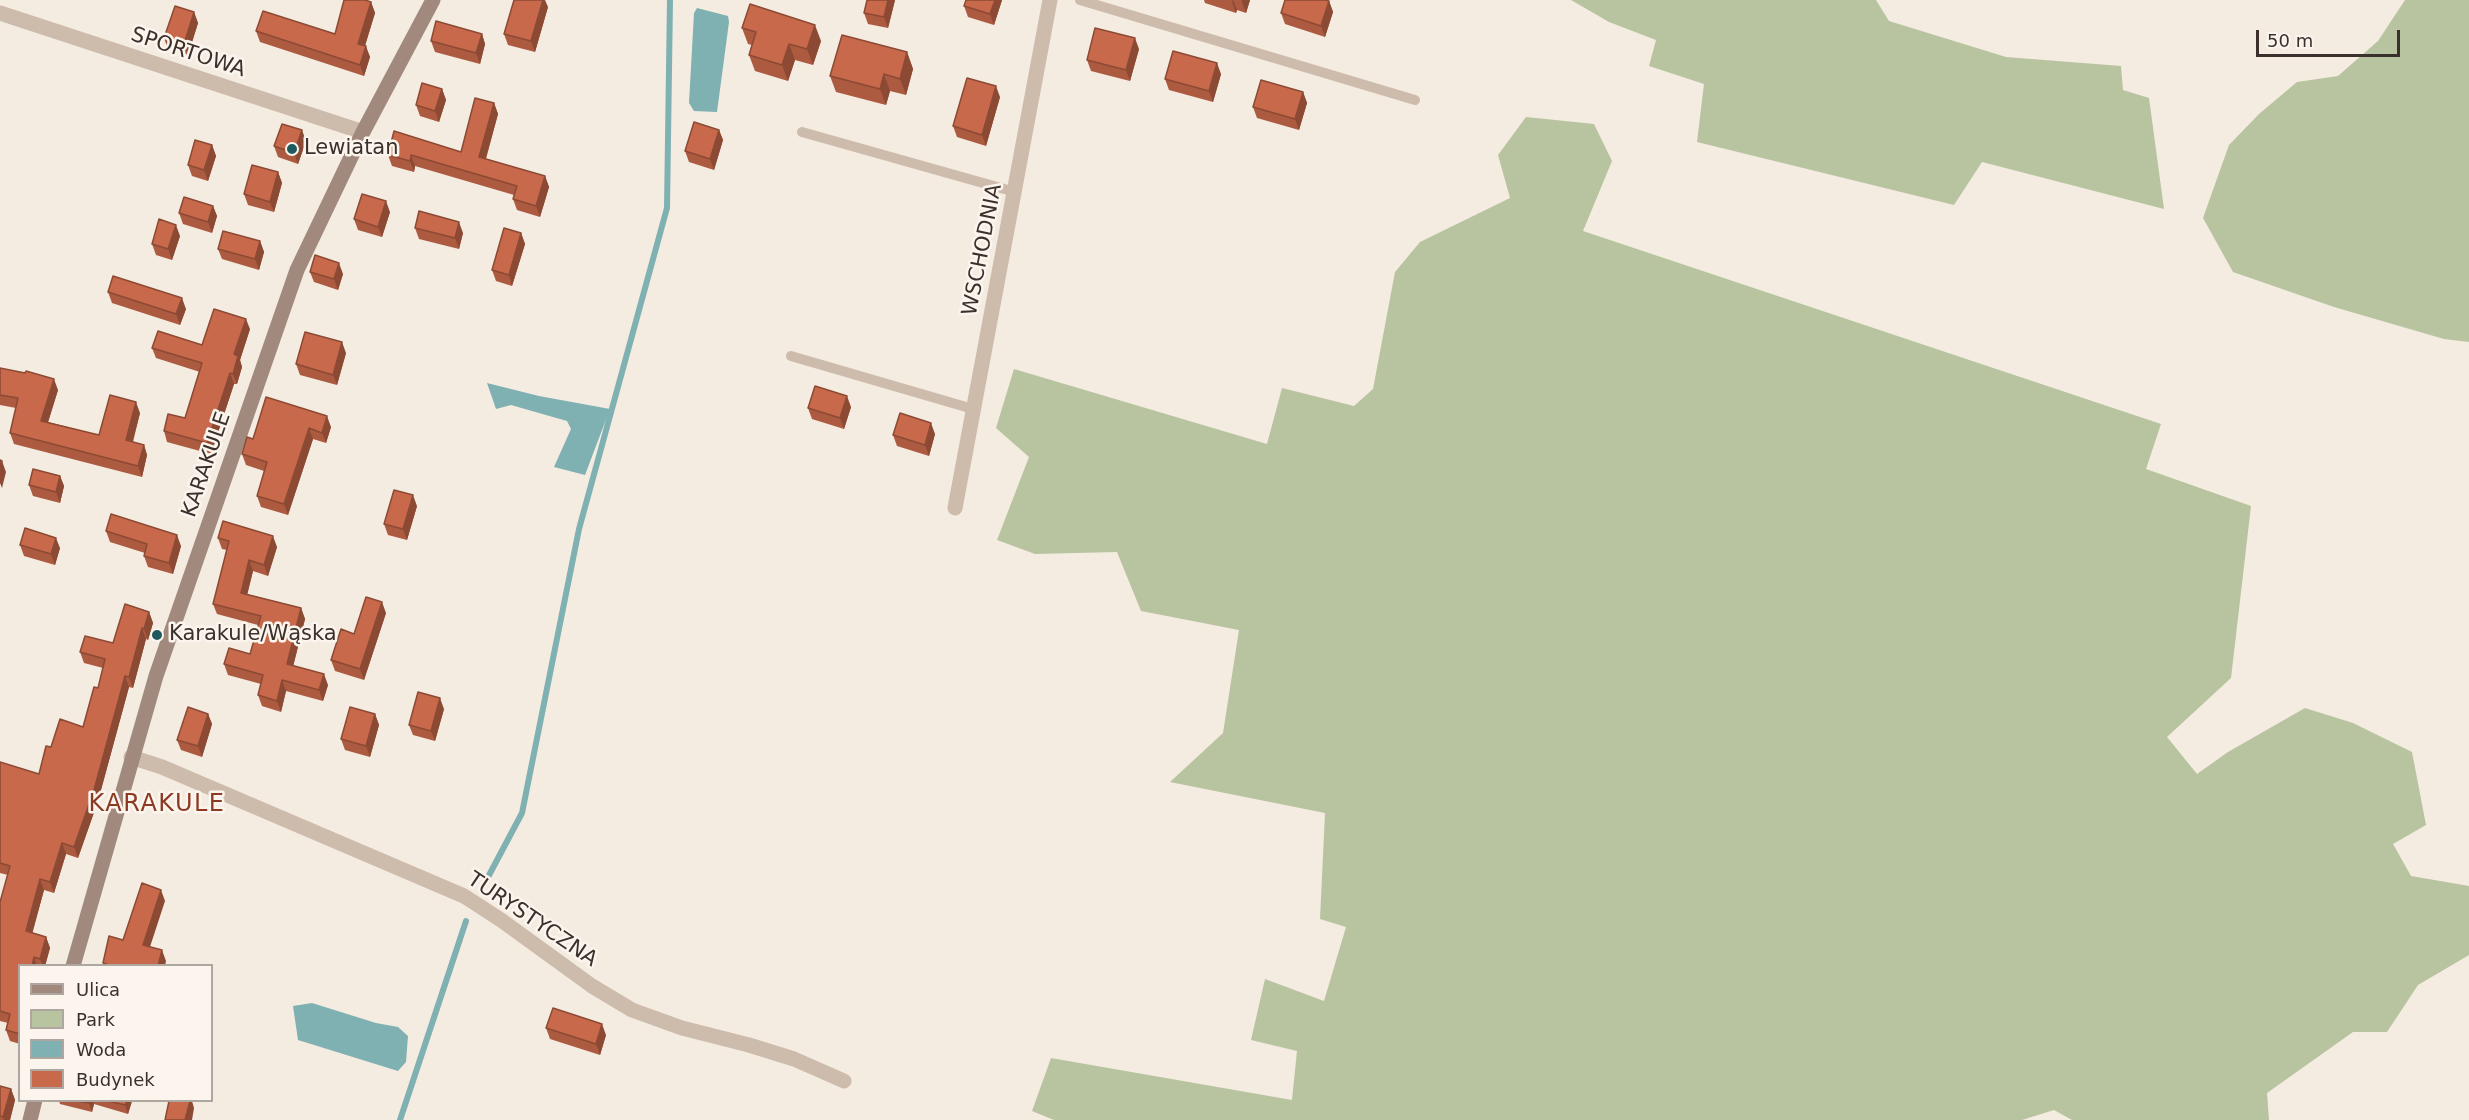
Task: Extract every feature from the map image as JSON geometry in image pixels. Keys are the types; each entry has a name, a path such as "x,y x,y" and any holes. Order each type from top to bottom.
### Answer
{"street":[{"name":"KARAKULE","path":"74,964 131,757 159,667 297,270 363,132 433,0"},
{"name":"WSCHODNIA","path":"955,508 1050,0"},
{"name":"SPORTOWA","path":"0,14 363,132"},
{"name":"TURYSTYCZNA","path":"131,757 162,767 464,896 592,986 632,1010 682,1028 794,1059 844,1081"},
{"path":"30,1120 35,1102"}],"lane":[{"path":"1080,0 1415,100"},
{"path":"802,132 1015,192"},
{"path":"791,356 974,409"}],"green space":[{"path":"1571,0 1876,0 1889,21 2006,57 2121,66 2123,90 2149,98 2164,209 1982,162 1954,205 1697,142 1704,84 1649,66 1656,40 1609,22"},
{"path":"2405,0 2469,0 2469,342 2444,339 2334,307 2233,272 2203,218 2229,145 2259,114 2297,82 2338,76 2378,41"},
{"path":"1526,117 1594,124 1612,161 1583,231 2161,424 2146,469 2251,506 2231,678 2167,737 2197,774 2228,752 2305,708 2353,723 2412,752 2426,825 2393,844 2411,876 2469,886 2469,955 2418,985 2387,1032 2353,1032 2267,1093 2269,1120 2072,1120 2054,1110 2022,1120 1054,1120 1032,1111 1051,1058 1292,1100 1297,1051 1251,1040 1265,979 1324,1001 1346,927 1320,919 1325,813 1170,782 1223,733 1239,630 1141,611 1117,552 1035,554 997,540 1029,457 996,428 1014,369 1267,444 1282,388 1354,406 1373,389 1395,272 1420,242 1510,198 1498,155"}],"water":[{"path":"697,8 728,16 717,112 694,111 689,103 694,13"},
{"path":"487,383 539,396 610,409 585,475 554,467 571,429 567,421 511,405 496,409"},
{"path":"312,1003 376,1023 398,1027 408,1036 406,1062 398,1071 298,1040 293,1006"}],"building":[{"path":"344,0 371,2 358,44 366,46 360,65 256,31 263,11 335,34"},
{"path":"514,0 543,0 531,41 504,34"},
{"path":"867,0 888,0 884,17 864,13"},
{"path":"966,0 995,0 990,14 964,6"},
{"path":"1285,0 1329,1 1321,26 1281,13"},
{"path":"750,4 815,25 807,49 789,44 782,65 749,55 756,32 742,28"},
{"path":"175,6 194,12 184,44 164,38"},
{"path":"436,21 482,34 476,53 431,41"},
{"path":"1095,28 1135,38 1126,70 1087,60"},
{"path":"842,35 907,52 900,79 884,74 880,89 830,76"},
{"path":"1173,51 1217,63 1209,91 1165,79"},
{"path":"967,78 996,86 982,135 953,126"},
{"path":"1261,80 1303,92 1295,119 1253,107"},
{"path":"422,83 442,89 435,111 416,105"},
{"path":"475,98 494,103 479,157 545,176 536,206 513,199 517,186 411,155 410,161 388,155 394,131 461,152"},
{"path":"694,122 719,130 710,159 685,151"},
{"path":"282,124 302,130 294,153 274,146"},
{"path":"195,140 212,145 204,170 188,165"},
{"path":"252,165 278,172 270,202 244,194"},
{"path":"362,194 386,201 378,227 354,219"},
{"path":"184,197 213,206 208,222 179,213"},
{"path":"419,211 459,222 455,238 415,228"},
{"path":"159,219 176,225 168,249 152,244"},
{"path":"504,228 521,233 509,275 492,270"},
{"path":"223,231 260,241 255,259 218,249"},
{"path":"315,255 339,263 334,279 310,272"},
{"path":"113,276 182,298 176,314 108,292"},
{"path":"214,309 246,319 234,354 238,356 233,374 230,373 207,443 164,431 168,414 185,418 202,363 152,348 158,331 202,345"},
{"path":"305,332 342,342 333,375 296,364"},
{"path":"0,368 25,373 26,371 54,379 41,421 99,435 110,395 136,402 126,440 144,445 138,466 10,433 18,398 0,395"},
{"path":"815,386 847,396 840,418 808,408"},
{"path":"266,397 327,416 322,433 309,428 284,504 257,496 267,462 242,454 247,437 253,439"},
{"path":"900,413 931,423 925,445 893,435"},
{"path":"33,469 60,476 56,492 29,485"},
{"path":"394,490 413,495 403,529 384,524"},
{"path":"111,514 177,535 169,563 144,556 147,544 106,531"},
{"path":"223,521 273,536 264,565 249,560 241,593 301,608 287,664 324,674 319,690 282,680 277,701 258,695 263,675 224,664 229,648 250,654 261,616 213,604 229,541 218,538"},
{"path":"25,528 56,538 51,554 20,545"},
{"path":"366,597 382,602 360,669 331,660 341,629 354,634"},
{"path":"125,604 149,612 144,629 142,628 129,677 125,676 94,790 74,847 62,843 50,882 40,879 26,931 46,937 40,959 34,957 32,964 18,964 18,1033 6,1030 10,1014 0,1011 0,902 10,866 0,863 0,762 39,774 46,746 51,747 60,719 83,727 94,687 98,688 105,659 80,652 85,636 113,643"},
{"path":"418,692 440,698 431,731 409,725"},
{"path":"188,707 208,714 198,746 177,740"},
{"path":"350,707 375,714 366,746 341,739"},
{"path":"142,883 161,890 143,945 162,950 158,964 103,963 109,936 123,940"},
{"path":"553,1008 602,1024 596,1044 546,1028"},
{"path":"0,1086 11,1089 3,1117 0,1116"},
{"path":"169,1102 190,1102 185,1120 165,1120"}],"waterway":[{"path":"487,879 522,813 579,529 667,208 670,0"},
{"path":"400,1120 466,921"}],"place":[{"name":"Lewiatan","path":"292,149"},
{"name":"Karakule/Wąska","path":"157,635"}],"district":[{"name":"KARAKULE","path":"157,805"}]}
